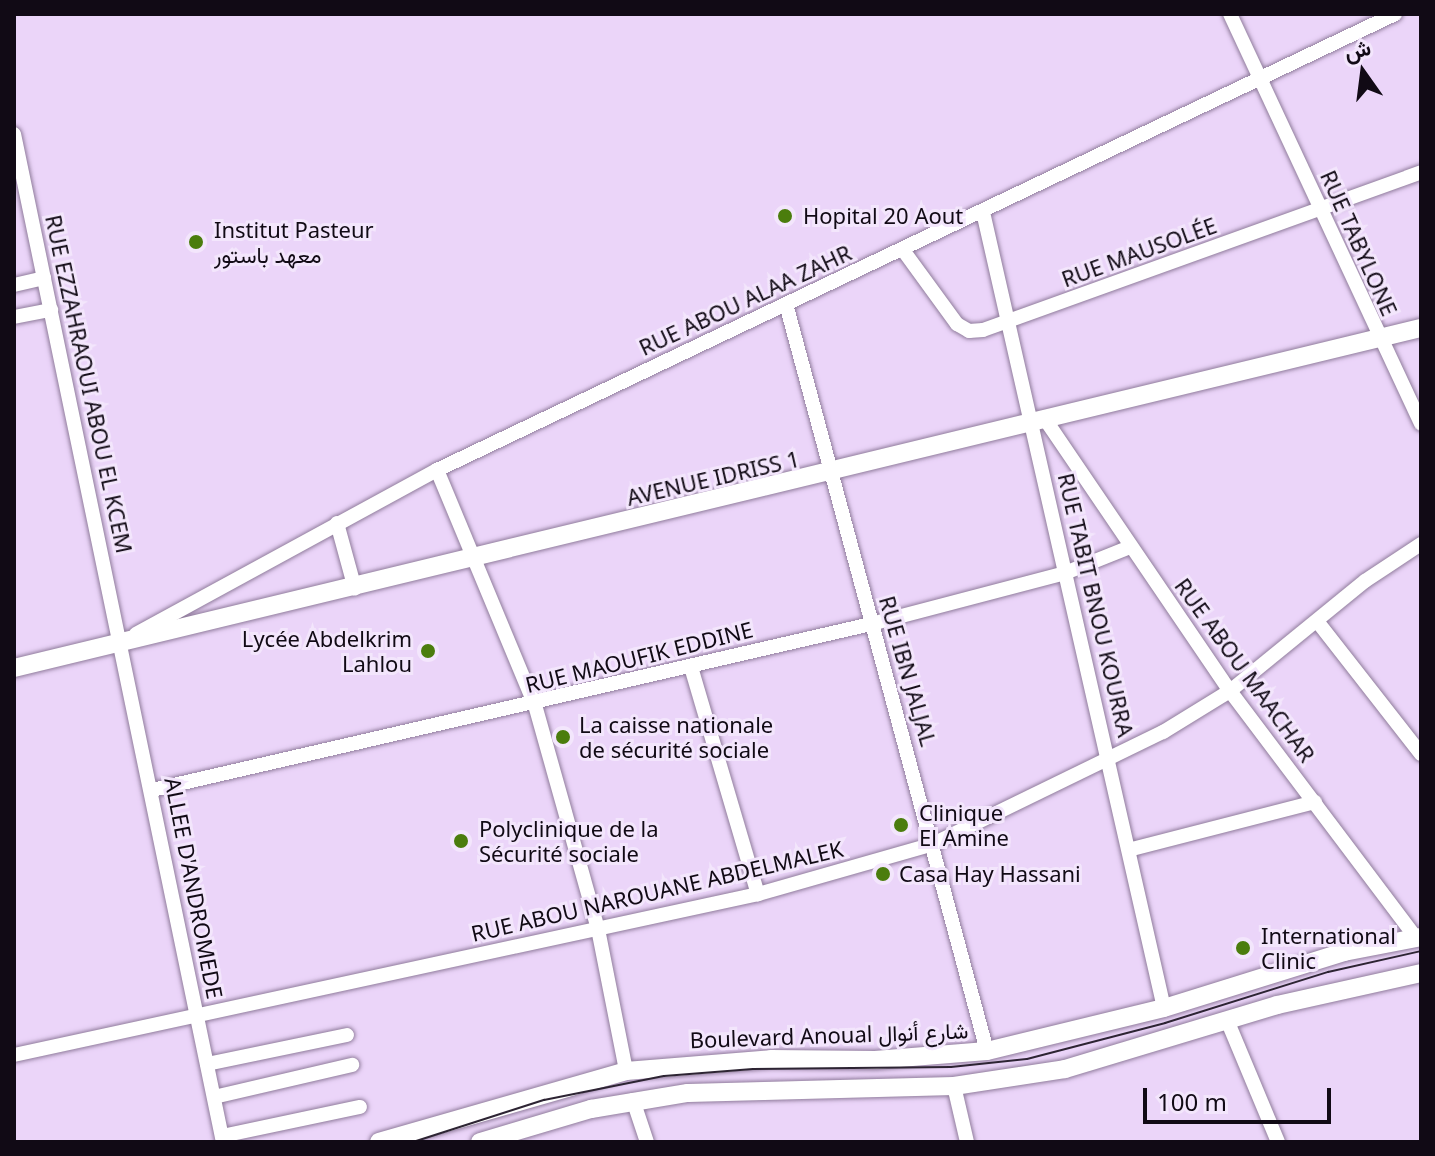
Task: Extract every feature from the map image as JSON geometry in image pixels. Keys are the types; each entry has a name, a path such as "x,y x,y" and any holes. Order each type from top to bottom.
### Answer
{"street":[{"name":"RUE TABYLONE","path":"1230,14 1379,340 1421,424"},
{"name":"RUE ABOU ALAA ZAHR","path":"122,642 437,470 1395,14"},
{"name":"RUE EZZAHRAOUI ABOU EL KCEM","path":"14,134 122,642"},
{"name":"RUE MAUSOLÉE","path":"903,250 957,324 969,331 1009,323 1421,172"},
{"name":"RUE TABIT BNOU KOURRA","path":"983,212 1009,323 1039,424 1065,573 1132,849 1164,1008"},
{"path":"14,285 44,278"},
{"name":"RUE IBN JALJAL","path":"786,304 828,475 933,844 987,1051"},
{"path":"14,317 51,310"},
{"name":"AVENUE IDRISS 1","path":"14,668 828,475 1421,328"},
{"name":"RUE ABOU MAACHAR","path":"1039,424 1130,547 1230,691 1418,937"},
{"path":"437,470 535,705 598,929 626,1071"},
{"path":"337,523 355,589"},
{"name":"RUE ABOU NAROUANE ABDELMALEK","path":"14,1055 198,1018 758,894 933,844 1110,760 1230,691 1317,621 1421,544"},
{"name":"RUE MAOUFIK EDDINE","path":"152,790 535,705 871,624 1065,573 1130,547"},
{"path":"1317,621 1421,754"},
{"name":"ALLEE D'ANDROMEDE","path":"122,642 222,1139"},
{"path":"691,667 758,894"},
{"path":"1132,849 1315,802"},
{"name":"Boulevard Anoual شارع أنوال","path":"379,1142 626,1071 745,1060 887,1060 987,1051 1164,1008 1302,964 1418,937"},
{"path":"480,1142 633,1100 750,1087 954,1086 1105,1060 1227,1020 1421,973"},
{"path":"1227,1020 1278,1142"},
{"path":"207,1064 347,1035"},
{"path":"214,1097 352,1065"},
{"path":"954,1086 967,1142"},
{"path":"633,1100 647,1142"},
{"path":"222,1139 360,1107"}],"tram line":[{"path":"413,1142 544,1100 664,1076 753,1069 951,1067 1027,1059 1165,1023 1328,972 1421,951"}],"place":[{"name":"Hopital 20 Aout","path":"785,216"},
{"name":"Institut Pasteur معهد باستور","path":"196,242"},
{"name":"Lycée Abdelkrim Lahlou","path":"428,651"},
{"name":"La caisse nationale de sécurité sociale","path":"563,737"},
{"name":"Clinique El Amine","path":"901,825"},
{"name":"Polyclinique de la Sécurité sociale","path":"461,841"},
{"name":"Casa Hay Hassani","path":"883,874"},
{"name":"International Clinic","path":"1243,948"}]}
